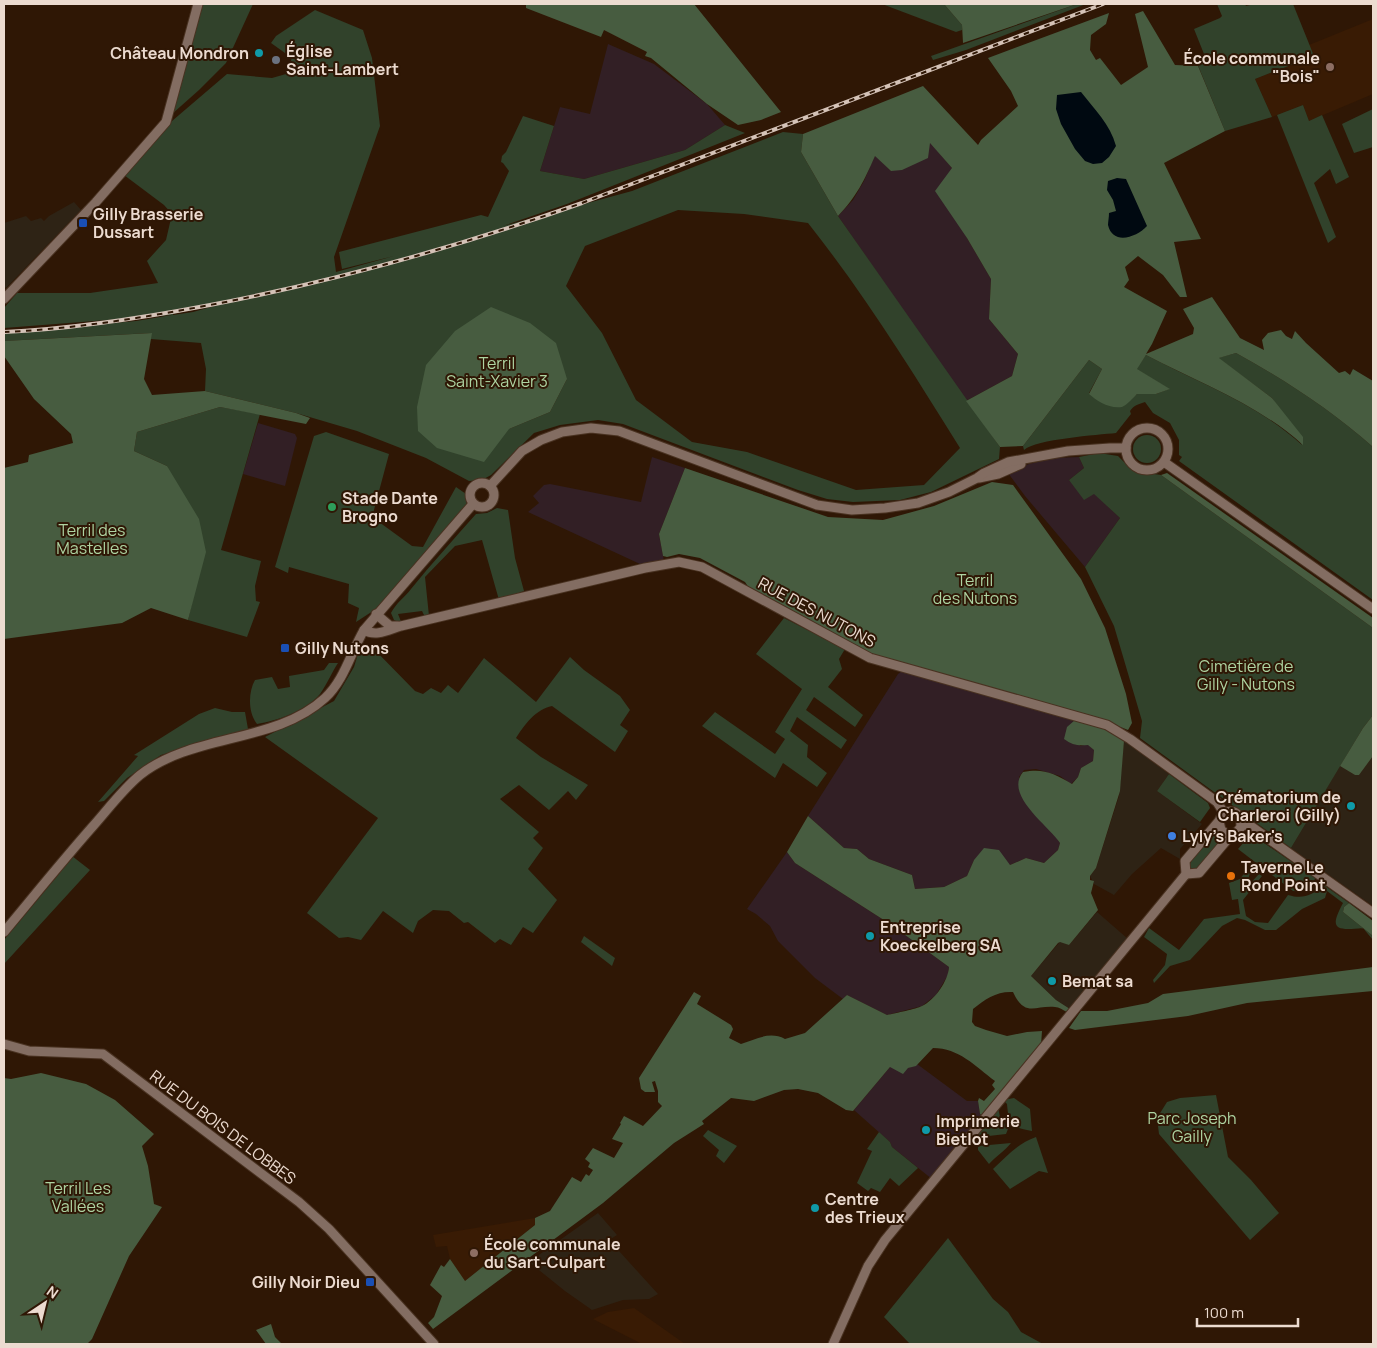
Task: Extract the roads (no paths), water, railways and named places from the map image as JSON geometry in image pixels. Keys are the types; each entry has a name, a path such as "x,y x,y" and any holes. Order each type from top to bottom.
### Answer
{"street":[{"path":"4,299 115,180 166,122 198,4"},
{"path":"490,486 522,451 562,432 591,428 619,431 817,505 852,510 885,508 918,502 949,492 984,472 1008,462 1068,451 1126,448"},
{"path":"1144,428 1158,431 1167,442 1168,449 1164,462 1153,470 1140,469 1129,461 1126,448 1127,441 1137,430 1144,428"},
{"path":"1164,462 1373,609"},
{"path":"482,483 490,486 494,496 491,504 482,508 473,504 470,496 474,486 482,483"},
{"path":"4,932 84,836 140,775 162,761 189,751 295,719 326,698 339,679 357,641 376,614 410,578 473,504"},
{"name":"RUE DES NUTONS","path":"364,630 371,634 376,634 401,626 645,568 679,562 694,564 720,576 870,658 1107,725 1130,739 1217,802 1224,813"},
{"path":"376,614 390,626 401,626"},
{"path":"833,1344 868,1268 885,1240 1186,874 1185,861 1224,813 1236,813 1240,818 1239,830 1232,834 1199,873 1186,874"},
{"path":"1219,821 1221,830 1224,833 1232,834"},
{"path":"1241,824 1252,827 1373,912"},
{"name":"RUE DU BOIS DE LOBBES","path":"4,1044 29,1051 103,1054 299,1202 329,1229 434,1344"}],"railway":[{"path":"4,332 107,322 210,305 351,274 444,248 582,203 1103,4"}],"place":[{"name":"Château Mondron","path":"259,53"},
{"name":"Église Saint-Lambert","path":"276,60"},
{"name":"École communale \"Bois\"","path":"1330,67"},
{"name":"Gilly Brasserie Dussart","path":"83,223"},
{"name":"Stade Dante Brogno","path":"332,507"},
{"name":"Gilly Nutons","path":"285,648"},
{"name":"Crématorium de Charleroi (Gilly)","path":"1351,806"},
{"name":"Lyly's Baker's","path":"1172,836"},
{"name":"Taverne Le Rond Point","path":"1231,876"},
{"name":"Entreprise Koeckelberg SA","path":"870,936"},
{"name":"Bemat sa","path":"1052,981"},
{"name":"Imprimerie Bietlot","path":"926,1130"},
{"name":"Centre des Trieux","path":"815,1208"},
{"name":"École communale du Sart-Culpart","path":"474,1253"},
{"name":"Gilly Noir Dieu","path":"370,1282"}],"park label":[{"name":"Terril Saint-Xavier 3","path":"497,372"},
{"name":"Terril des Mastelles","path":"92,539"},
{"name":"Terril des Nutons","path":"975,589"},
{"name":"Cimetière de Gilly - Nutons","path":"1246,675"},
{"name":"Parc Joseph Gailly","path":"1192,1127"},
{"name":"Terril Les Vallées","path":"78,1197"}]}
